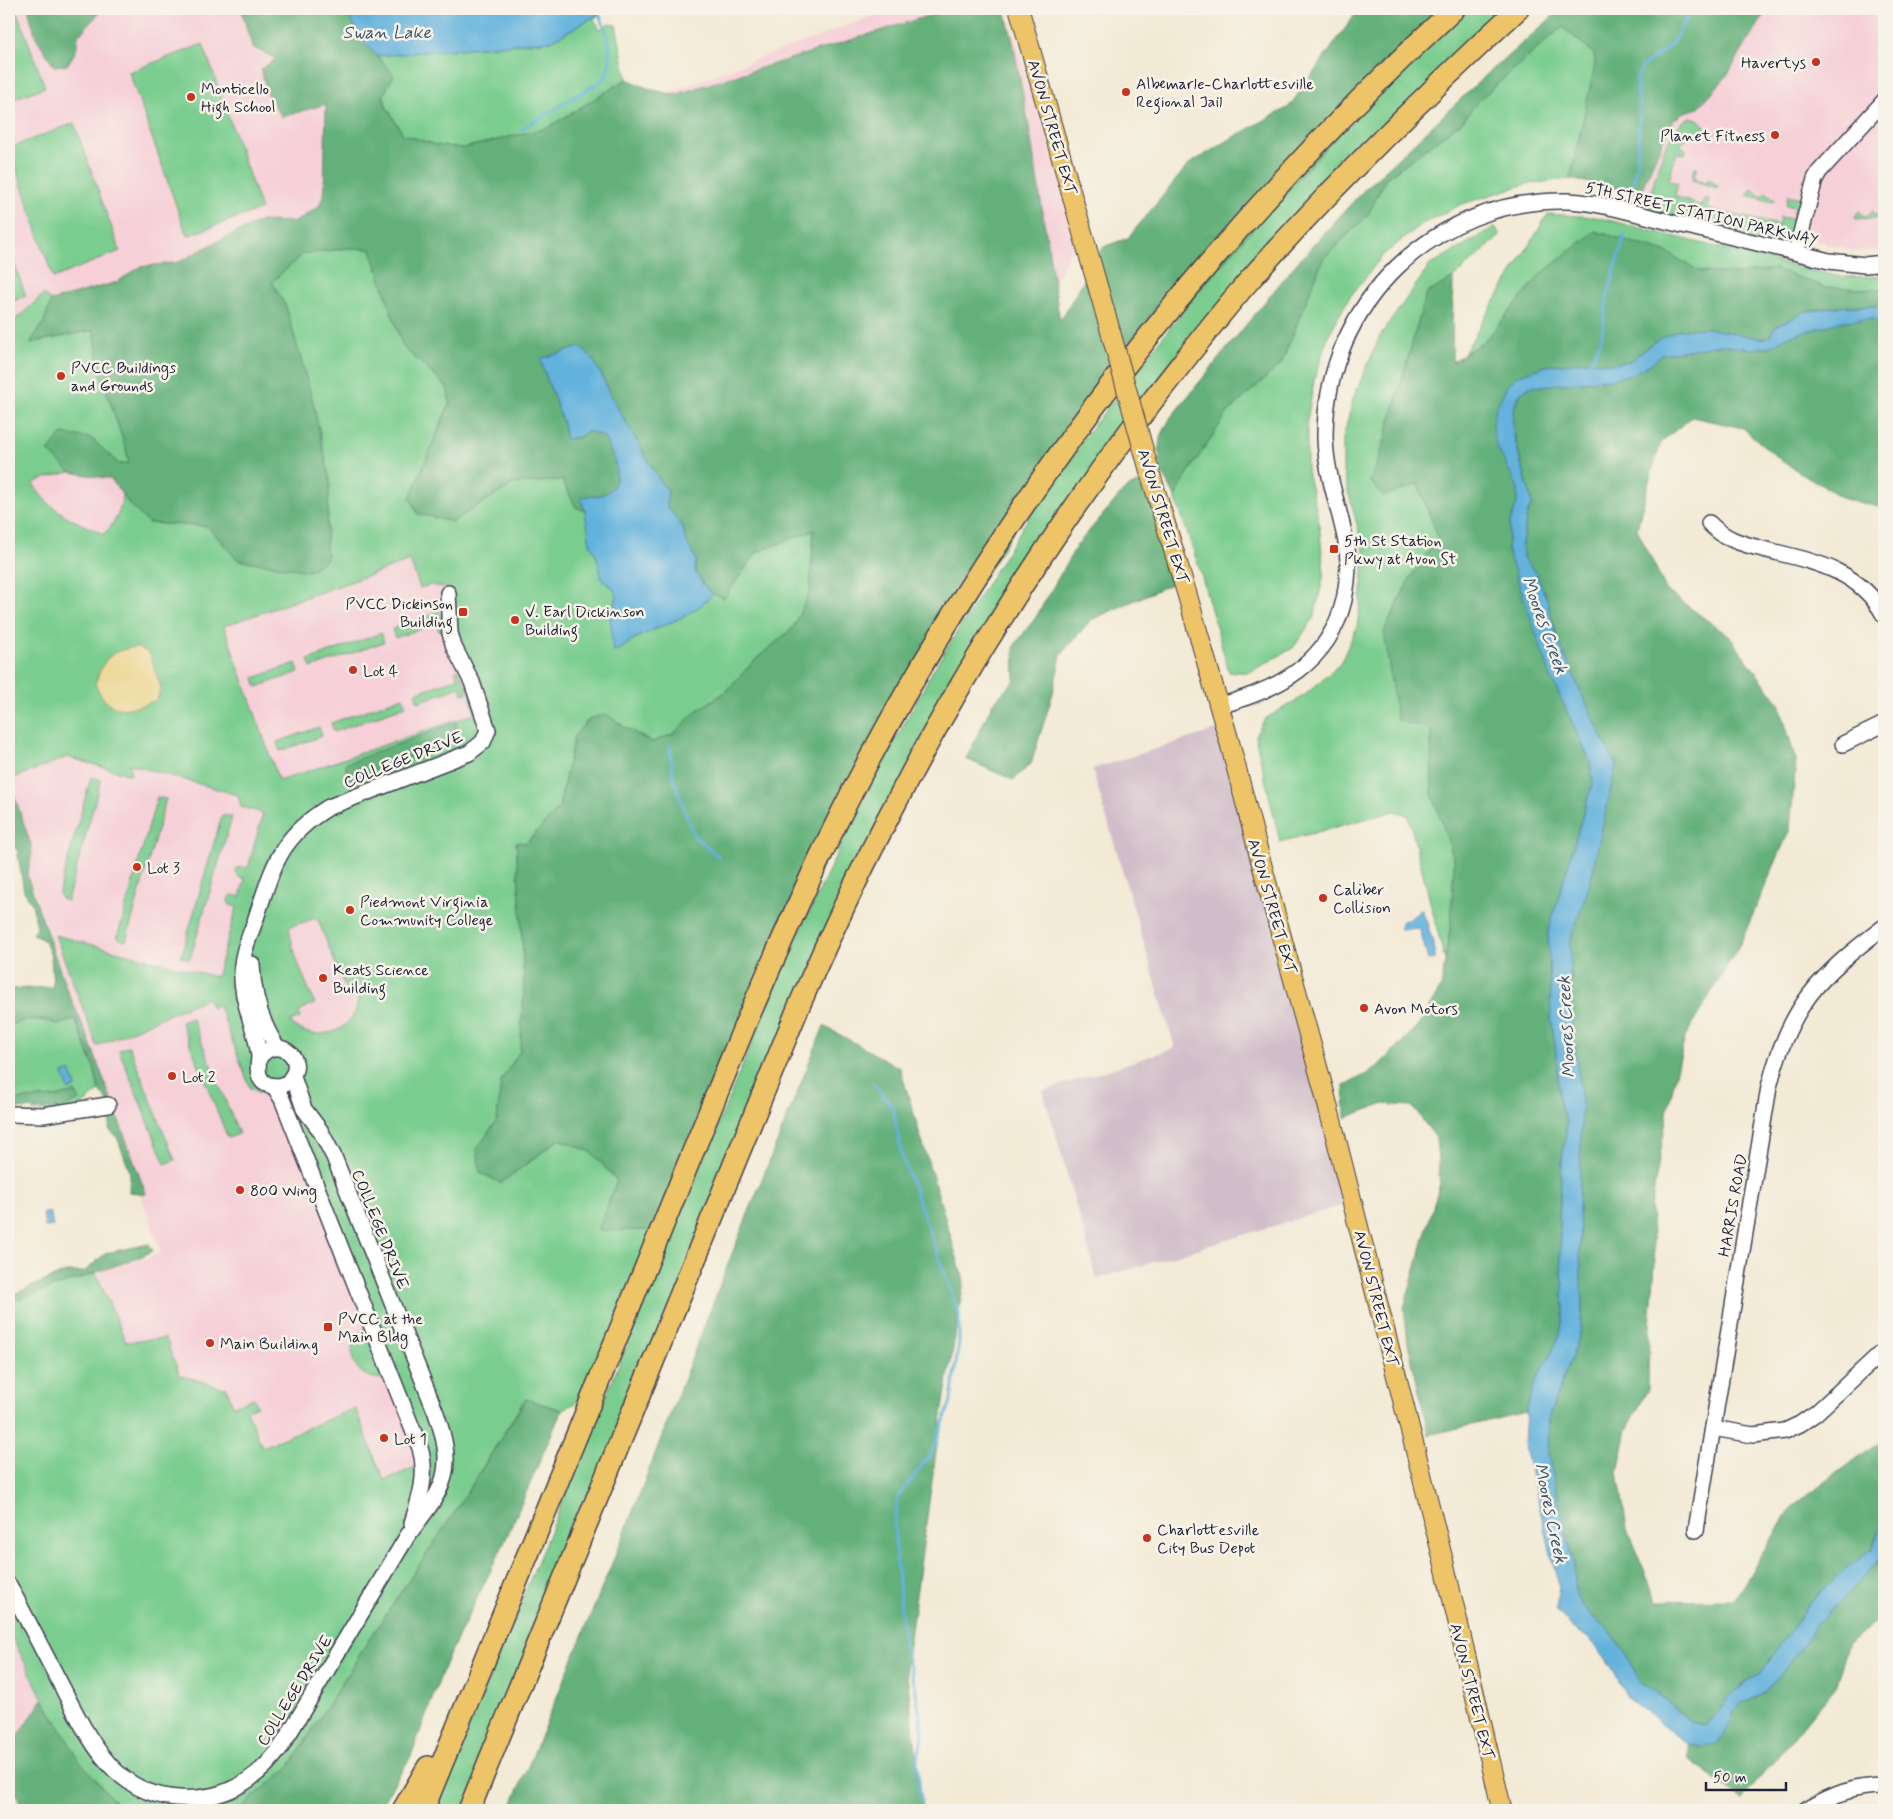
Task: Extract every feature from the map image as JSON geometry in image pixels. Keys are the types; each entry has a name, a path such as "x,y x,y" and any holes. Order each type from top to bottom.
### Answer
{"highway":[{"path":"423,1810 745,1025 790,920 832,831 870,758 930,651 996,545 1041,479 1088,414 1200,272 1264,199 1351,108 1454,9"},
{"path":"469,1810 829,936 904,786 961,684 1012,600 1102,467 1197,343 1258,270 1371,149 1439,82 1518,9"},
{"path":"403,1810 461,1716"}],"main road":[{"name":"AVON STREET EXT","path":"1019,9 1150,473 1219,706 1347,1177 1444,1563 1502,1810"}],"street":[{"path":"1796,252 1815,179 1819,172 1884,101"},
{"name":"5TH STREET STATION PARKWAY","path":"1219,706 1261,692 1286,680 1312,660 1335,626 1345,595 1349,562 1346,541 1329,475 1327,458 1326,414 1331,385 1340,353 1356,318 1378,286 1407,257 1445,232 1486,214 1527,204 1581,202 1829,261 1848,264 1884,263"},
{"path":"1708,523 1724,536 1737,542 1821,564 1843,574 1870,596 1884,615"},
{"name":"COLLEGE DRIVE","path":"408,1535 423,1487 424,1470 422,1456 282,1099 274,1086 266,1083 260,1077 257,1068 259,1058 256,1039 249,1019 242,987 242,965 244,948 278,855 290,839 312,818 336,804 469,752 483,742 488,730 487,724 472,682 454,648 450,634 448,593"},
{"path":"1843,744 1884,724"},
{"name":"HARRIS ROAD","path":"1696,1530 1769,1087 1775,1061 1784,1037 1809,995 1824,976 1884,927"},
{"name":"COLLEGE DRIVE","path":"9,1585 86,1734 108,1765 121,1776 148,1791 176,1798 202,1797 233,1789 242,1784 255,1776 275,1756 408,1535 432,1504 440,1490 446,1462 444,1437 327,1142 304,1109 293,1077 296,1066 294,1060 288,1051 277,1047 265,1028 255,998 251,933"},
{"path":"259,1058 268,1049 277,1047"},
{"path":"274,1086 283,1085 293,1077"},
{"path":"9,1114 43,1115 73,1112 108,1105"},
{"path":"321,1198 346,1188"},
{"path":"1713,1428 1753,1435 1785,1431 1816,1413 1884,1350"},
{"path":"1805,1810 1848,1789 1884,1786"}],"shaded area":[{"name":"Piedmont Virginia Community College","path":"9,9 329,9 416,185 892,9 1006,9 1078,239 638,1021 279,1810 9,1810 9,1301 81,1276 161,1253 9,819"},
{"path":"1768,9 1884,9 1884,250 1855,251 1816,240 1778,236 1710,220 1640,193 1670,125 1682,113 1699,108 1726,77"},
{"path":"1225,727 1354,1202 1097,1279 1043,1091 1175,1048 1092,769"}],"green space":[{"path":"9,9 16,9 45,87 9,101"},
{"path":"28,9 103,9 78,36 76,51 67,65 54,66 36,37"},
{"path":"241,9 347,9 377,56 394,75 383,96 386,106 403,134 436,145 463,148 547,128 627,79 650,89 674,95 950,9 1004,9 1012,38 1028,121 1060,321 1103,247 1128,238 1189,164 1289,107 1359,9 1454,9 1430,31 1088,414 870,758 661,1230 598,1231 617,1180 591,1152 559,1139 501,1183 480,1173 477,1149 497,1120 501,1081 520,1051 524,991 516,842 526,843 559,808 574,736 589,719 606,714 626,728 652,742 673,734 696,711 724,693 756,659 793,628 810,591 814,530 757,552 724,598 713,594 704,586 695,571 696,559 685,539 683,527 667,506 668,491 661,483 608,391 601,374 580,347 540,359 563,423 566,439 579,437 588,431 604,437 616,469 614,485 609,491 601,495 581,497 585,511 576,507 562,480 513,484 452,522 418,514 410,498 450,403 447,387 403,347 371,249 349,248 303,254 272,282 286,307 313,402 330,480 326,543 327,559 309,571 238,560 207,526 148,523 129,504 111,479 70,472 48,451 62,434 91,438 119,464 129,463 101,375 94,330 30,343 44,322 51,301 117,282 140,267 179,262 261,221 295,222 319,206 324,194 326,104 282,117 268,96 261,69 276,59 252,47"},
{"path":"1470,9 1511,9 1163,378 885,811 464,1810 435,1810 781,972 854,817 932,672 1027,520 1084,438 1190,302 1258,222 1333,140"},
{"path":"1561,9 1768,9 1726,77 1698,108 1682,113 1670,125 1640,193 1570,179 1595,65 1594,53 1562,27 1479,100 1462,122 1386,178 1368,215 1323,259 1281,364 1228,412 1188,473 1175,497 1159,467 1160,438 1171,417 1295,265 1361,193 1484,77"},
{"path":"599,14 594,19 600,29 609,23 616,25 627,79 547,128 463,148 436,145 403,134 386,106 377,56 551,41"},
{"path":"1562,27 1594,53 1595,66 1570,179 1526,184 1462,204 1422,224 1383,255 1349,298 1328,336 1314,381 1307,421 1307,470 1319,522 1324,574 1314,618 1293,648 1250,672 1229,672 1200,570 1175,497 1188,473 1228,412 1281,364 1323,259 1368,215 1386,178 1462,122 1479,100"},
{"path":"203,44 261,209 187,236 129,72"},
{"path":"1690,117 1698,119 1706,127 1696,136 1691,133 1680,145 1686,150 1685,154 1676,153 1669,181 1678,183 1675,196 1701,206 1705,198 1709,199 1708,209 1779,225 1780,217 1792,219 1795,207 1786,205 1788,195 1809,200 1796,252 1646,216 1655,176 1665,147 1680,124"},
{"path":"74,123 120,251 53,278 9,148"},
{"path":"1696,166 1698,169 1693,175 1703,183 1709,179 1718,186 1717,188 1692,180 1694,168"},
{"path":"1752,189 1761,197 1766,192 1774,201 1747,195"},
{"path":"1859,211 1866,217 1873,211 1878,218 1856,219 1855,216"},
{"path":"1548,214 1596,217 1842,277 1884,276 1884,290 1825,287 1775,269 1737,274 1701,272 1666,252 1541,274 1486,340 1464,354"},
{"path":"1495,227 1501,235 1453,278 1426,294 1382,450 1370,481 1400,491 1418,484 1438,537 1409,580 1384,632 1431,728 1432,793 1454,859 1451,924 1445,960 1408,815 1395,811 1280,842 1255,736 1265,719 1305,695 1340,664 1357,627 1362,590 1364,551 1343,472 1343,438 1354,396 1380,336 1430,265"},
{"path":"1595,231 1666,252 1701,272 1737,274 1775,269 1825,287 1884,290 1884,307 1843,306 1810,310 1798,316 1775,334 1762,338 1654,342 1630,361 1613,365 1587,361 1546,366 1517,376 1507,386 1518,488 1517,503 1510,523 1508,549 1551,677 1590,761 1593,781 1548,932 1551,1017 1556,1052 1559,1103 1567,1123 1562,1160 1559,1219 1564,1309 1560,1336 1534,1385 1526,1412 1429,1435 1408,1343 1404,1308 1440,1183 1436,1138 1412,1106 1382,1104 1345,1118 1344,1086 1374,1070 1419,1025 1441,987 1451,924 1454,859 1432,793 1431,729 1397,720 1384,632 1409,580 1438,537 1418,484 1383,496 1370,481 1382,450 1426,294 1453,278 1452,362 1486,340 1541,274"},
{"path":"349,248 371,249 403,347 447,387 450,402 410,498 452,522 513,484 562,480 576,507 585,511 590,542 597,557 602,579 611,586 617,595 612,628 613,650 621,648 633,640 687,615 713,594 724,598 757,552 814,530 810,591 793,628 756,659 724,693 696,711 673,734 652,742 626,728 606,714 574,736 559,808 526,843 516,842 524,991 520,1051 501,1081 497,1120 477,1149 525,1166 559,1139 591,1152 661,1230 595,1392 562,1410 525,1399 458,1507 367,1643 289,1767 238,1810 133,1810 117,1804 79,1761 43,1699 9,1631 9,1302 96,1273 126,1342 165,1338 180,1375 223,1388 226,1387 233,1406 254,1398 257,1406 247,1410 262,1447 355,1408 384,1480 424,1464 392,1377 378,1379 367,1376 359,1370 354,1361 352,1352 354,1341 360,1332 371,1324 282,1101 273,1104 265,1095 250,1088 219,1006 212,1008 207,998 97,1046 55,935 216,977 237,907 230,905 229,897 233,895 240,897 245,879 239,877 236,873 237,868 248,868 263,813 241,807 238,795 129,764 131,775 67,757 9,780 9,330 15,320 44,294 51,301 44,322 31,343 94,330 101,375 126,449 129,463 119,464 91,438 49,451 70,472 33,483 46,501 55,508 73,520 104,534 117,516 121,506 122,494 148,523 207,526 238,560 327,558 326,543 330,480 313,402 286,307 272,282 303,254","holes":["410,561 420,588 430,585 450,588 474,714 279,781 224,626","317,918 349,997 358,995 356,1008 344,1026 323,1034 311,1033 300,1029 290,1022 300,1018 299,1013 307,1006 315,1004 296,956 289,927"]},
{"path":"9,250 26,296 9,303"},
{"path":"1872,319 1884,324 1884,508 1845,499 1783,462 1743,428 1692,417 1661,442 1637,529 1667,591 1729,636 1779,703 1796,761 1790,829 1741,942 1685,1037 1668,1108 1651,1207 1655,1264 1649,1339 1648,1389 1627,1430 1618,1472 1627,1530 1657,1601 1734,1600 1791,1508 1884,1438 1884,1524 1878,1532 1873,1550 1848,1568 1811,1601 1760,1676 1745,1681 1729,1697 1717,1714 1704,1726 1691,1722 1666,1700 1639,1682 1624,1651 1606,1627 1586,1611 1576,1594 1574,1566 1548,1455 1549,1416 1578,1340 1582,1313 1579,1211 1582,1101 1572,1027 1570,941 1590,883 1616,765 1583,697 1557,637 1547,600 1536,573 1523,559 1522,543 1527,514 1532,504 1513,429 1512,414 1520,394 1530,387 1612,379 1651,364 1662,354 1721,345 1751,349 1770,347 1787,337 1843,321"},
{"path":"1146,480 1171,584 1091,620 1061,654 1053,693 1031,764 1013,780 966,759 993,703 1015,680 1014,646 1036,617 1077,545 1126,488"},
{"path":"435,605 443,617 443,630 439,631 437,623 395,638 392,629 434,614 432,606"},
{"path":"381,633 384,642 311,668 308,660"},
{"path":"296,663 299,672 257,687 254,678"},
{"path":"457,669 467,687 467,693 463,694 461,687 418,702 415,693 458,678 455,671"},
{"path":"403,697 406,706 334,732 331,723"},
{"path":"457,722 455,741 349,780 345,764"},
{"path":"319,727 322,736 280,751 277,742"},
{"path":"91,777 101,780 67,901 61,899 59,892"},
{"path":"9,779 31,845 32,854 27,875 67,990 88,1037 146,1194 129,1192 130,1172 117,1137 109,1130 111,1115 108,1102 99,1091 94,1067 75,1019 58,1025 45,1020 33,1019 9,1026 9,989 53,987 51,956 45,941 32,934 37,927 32,904 24,891 17,849 9,845"},
{"path":"157,797 166,799 126,941 117,938"},
{"path":"222,815 232,817 190,959 181,957"},
{"path":"192,1018 239,1134 228,1138 181,1022"},
{"path":"25,1019 48,1021 58,1025 75,1019 94,1067 99,1091 73,1112 32,1111 74,1093 56,1097 9,1100 9,1026"},
{"path":"824,1026 900,1068 964,1281 937,1445 906,1667 923,1810 510,1810 625,1532 733,1251"},
{"path":"129,1046 175,1160 165,1164 119,1050"},
{"path":"75,1092 80,1100 63,1108 9,1109 9,1100 56,1097"},
{"path":"149,1244 153,1251 138,1258 9,1302 9,1296 66,1272 84,1272 106,1253"},
{"path":"526,1399 562,1410 506,1539 446,1662 411,1756 378,1810 238,1810 289,1767 367,1643 458,1507"},
{"path":"1884,1552 1884,1616 1849,1643 1835,1687 1742,1800 1689,1759 1689,1744 1701,1747 1733,1720 1733,1712 1742,1703 1754,1699 1766,1691 1809,1637 1816,1625 1867,1574"},
{"path":"43,1699 80,1761 117,1804 133,1810 20,1810 21,1804 9,1778 9,1750"}],"sand":[{"path":"138,647 150,654 161,688 157,700 129,708 114,707 101,695 95,684 98,675 105,662 114,653"}],"water":[{"name":"Swan Lake","path":"345,9 604,9 597,15 551,41 377,56 364,42"},
{"name":"Moores Creek","path":"1831,307 1884,307 1884,324 1872,319 1843,321 1787,337 1770,347 1751,349 1721,345 1662,354 1651,364 1632,374 1612,379 1530,387 1520,394 1515,405 1513,418 1517,448 1532,504 1527,514 1522,543 1523,559 1536,573 1547,600 1557,638 1616,765 1590,883 1570,941 1572,1027 1582,1101 1579,1211 1582,1313 1578,1340 1549,1416 1548,1455 1574,1566 1576,1594 1586,1611 1606,1627 1624,1651 1640,1682 1666,1700 1691,1722 1703,1726 1717,1714 1729,1697 1746,1681 1760,1675 1811,1601 1848,1567 1873,1550 1878,1532 1884,1524 1884,1552 1867,1574 1816,1625 1809,1637 1766,1691 1754,1699 1742,1703 1733,1712 1733,1720 1717,1744 1701,1747 1689,1744 1678,1737 1627,1697 1612,1668 1591,1640 1572,1627 1556,1610 1559,1586 1524,1444 1526,1412 1534,1385 1560,1336 1564,1309 1559,1219 1562,1160 1567,1123 1559,1103 1556,1052 1551,1017 1548,932 1593,781 1590,761 1551,677 1507,549 1510,523 1517,503 1518,488 1495,443 1493,424 1496,408 1507,386 1517,376 1546,366 1587,361 1613,364 1630,361 1654,342 1678,330 1707,328 1763,339 1770,336 1776,326 1805,312"},
{"path":"580,347 592,358 608,391 661,483 668,491 667,506 683,527 685,539 696,559 695,571 704,586 713,594 687,615 636,638 621,649 613,651 610,615 614,610 617,595 611,586 602,579 597,557 590,543 581,497 599,496 609,491 614,485 616,477 614,460 604,437 588,431 579,437 566,439 563,423 540,359"},
{"path":"1422,909 1435,950 1435,959 1428,960 1420,930 1416,928 1403,930 1400,928 1401,922 1411,918"},
{"path":"70,1071 76,1087 69,1090 63,1074"},
{"path":"50,1212 53,1226 45,1227 43,1213"}],"waterway":[{"path":"1631,194 1637,163 1640,108 1636,81 1642,67 1671,45 1692,9"},
{"path":"522,129 604,79 608,71 610,55 608,38 599,14"},
{"path":"1590,363 1601,341 1607,298 1625,234"},
{"path":"670,745 673,777 694,836 719,857"},
{"path":"874,1084 893,1108 902,1156 959,1313 959,1342 951,1401 933,1451 898,1497 894,1526 904,1644 915,1686 923,1733 917,1762 921,1802"}],"place":[{"name":"Havertys","path":"1816,62"},
{"name":"Albemarle-Charlottesville Regional Jail","path":"1126,92"},
{"name":"Monticello High School","path":"191,97"},
{"name":"Planet Fitness","path":"1775,135"},
{"name":"PVCC Buildings and Grounds","path":"61,376"},
{"name":"5th St Station Pkwy at Avon St","path":"1334,549"},
{"name":"PVCC Dickinson Building","path":"463,612"},
{"name":"V. Earl Dickinson Building","path":"515,620"},
{"name":"Lot 4","path":"353,670"},
{"name":"Lot 3","path":"137,867"},
{"name":"Caliber Collision","path":"1323,898"},
{"name":"Piedmont Virginia Community College","path":"350,910"},
{"name":"Keats Science Building","path":"323,978"},
{"name":"Avon Motors","path":"1364,1008"},
{"name":"Lot 2","path":"172,1076"},
{"name":"800 Wing","path":"240,1190"},
{"name":"PVCC at the Main Bldg","path":"328,1327"},
{"name":"Main Building","path":"210,1343"},
{"name":"Lot 1","path":"384,1438"},
{"name":"Charlottesville City Bus Depot","path":"1147,1538"}]}
